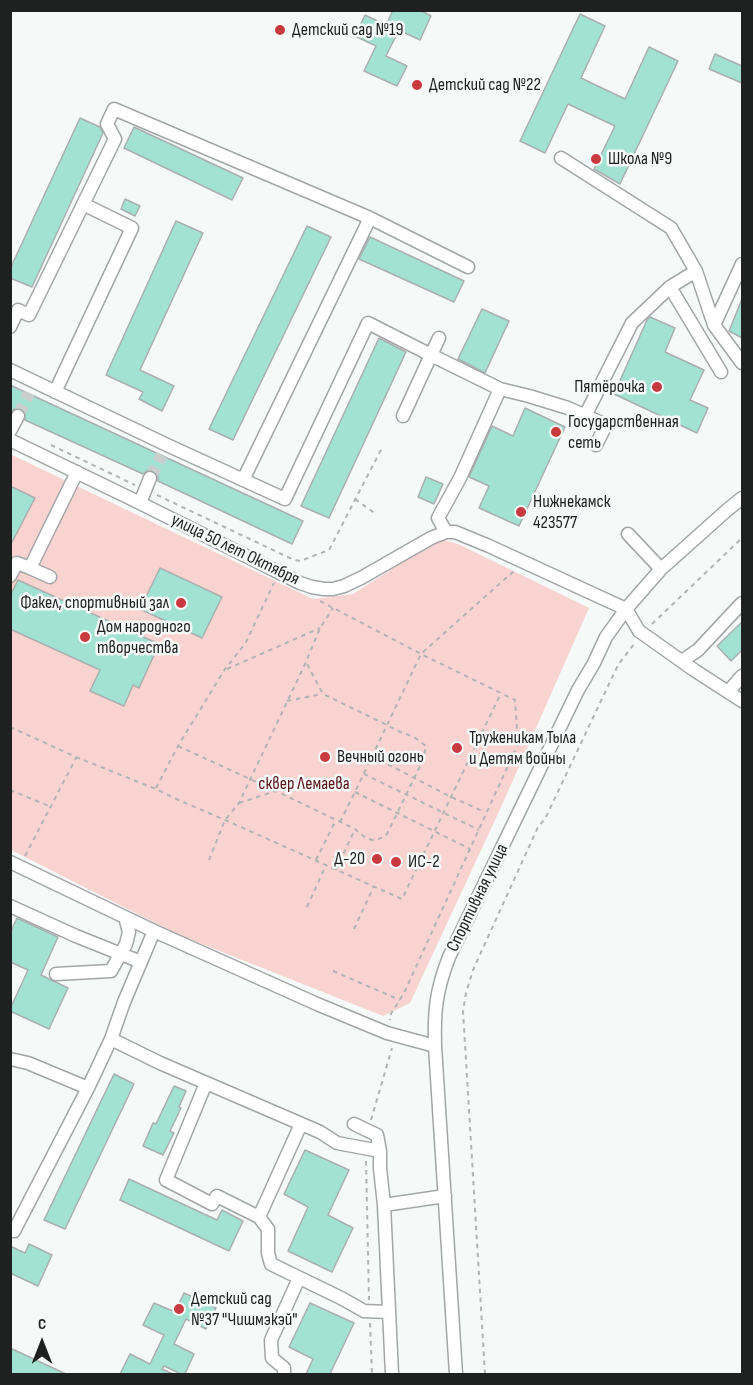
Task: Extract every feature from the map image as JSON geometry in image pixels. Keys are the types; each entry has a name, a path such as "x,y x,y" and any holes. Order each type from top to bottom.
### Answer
{"street":[{"path":"11,325 18,310 29,315 115,139 107,124 114,109 370,218 468,267"},
{"path":"561,158 671,228 696,271 714,325 742,363"},
{"path":"55,392 132,228 83,204"},
{"path":"243,480 370,218"},
{"path":"714,325 742,264"},
{"path":"585,416 632,322 670,287 696,271"},
{"path":"670,287 721,372"},
{"path":"10,370 32,388 55,392 165,450 285,499 368,323 500,389 568,408 606,425 596,445"},
{"path":"403,416 439,338"},
{"path":"500,389 460,478 438,518 446,532 455,532 489,546 626,609 639,631 742,701"},
{"path":"10,431 18,416"},
{"name":"улица 50 лет Октября","path":"10,440 312,587 333,589 344,586 423,542 446,532"},
{"path":"30,568 77,472"},
{"path":"140,502 150,478"},
{"name":"Спортивная улица","path":"456,1374 435,1046 436,1000 440,981 449,957 606,637 626,609 661,569 742,498"},
{"path":"628,534 661,569"},
{"path":"10,576 17,563 50,577"},
{"path":"682,661 698,650 742,603"},
{"path":"728,692 742,676"},
{"path":"15,864 154,931 317,1004 396,1036 435,1046"},
{"path":"10,906 141,962"},
{"path":"56,974 111,971 126,944 129,932 125,917"},
{"path":"10,1230 14,1231 88,1088 111,1039 154,931"},
{"path":"111,1039 160,1063 320,1132 337,1143 380,1151"},
{"path":"10,1059 28,1063 88,1088"},
{"path":"206,1083 166,1180 212,1204 217,1196 259,1217 268,1229 268,1253 271,1264 364,1311 388,1312"},
{"path":"259,1217 301,1124"},
{"path":"354,1124 377,1135 380,1151 392,1374"},
{"path":"384,1205 445,1196"},
{"path":"284,1374 284,1368 272,1358 271,1340 299,1278"}],"path":[{"path":"46,442 137,485"},
{"path":"157,495 300,561 329,550 383,446"},
{"path":"355,499 376,514"},
{"path":"485,1374 463,1011 473,970 538,827 545,819 618,665 642,633 742,538"},
{"path":"156,789 178,746 225,669 245,644 279,572 289,557"},
{"path":"340,822 421,654 518,568"},
{"path":"314,598 515,700 518,744 400,1000 389,1017 396,1036"},
{"path":"209,861 225,820 239,803 320,628 333,608"},
{"path":"225,669 320,628"},
{"path":"178,746 355,828 363,836 379,840 387,834 398,813 423,760 426,746 414,737 323,694 306,662"},
{"path":"10,727 76,757 156,789 402,899 501,693"},
{"path":"287,701 323,694"},
{"path":"372,756 486,813"},
{"path":"15,864 76,757"},
{"path":"364,774 479,830"},
{"path":"10,790 50,806"},
{"path":"239,803 276,791"},
{"path":"355,792 470,849"},
{"path":"316,860 336,820"},
{"path":"336,870 355,828"},
{"path":"307,907 326,865"},
{"path":"354,929 374,886"},
{"path":"333,971 400,1000"}],"green space":[{"name":"сквер Лемаева","path":"10,454 313,599 353,594 422,550 444,540 458,544 589,608 502,805 410,1003 383,1016 177,934 11,850"}],"building":[{"path":"393,10 420,10 431,16 420,40 399,30 386,56 407,66 397,86 364,71 376,46 355,36 365,15 386,25"},
{"path":"580,14 605,26 581,78 625,99 649,47 678,61 620,184 594,169 615,126 568,104 545,153 520,141"},
{"path":"715,54 742,66 742,83 709,69"},
{"path":"80,118 100,127 103,133 32,287 10,278 10,269"},
{"path":"134,127 243,178 232,200 124,148"},
{"path":"125,199 140,206 135,216 121,209"},
{"path":"176,221 203,233 140,370 174,386 162,411 139,399 143,392 106,375"},
{"path":"307,226 331,237 233,440 209,429"},
{"path":"370,237 464,281 454,302 359,259"},
{"path":"742,299 742,338 729,331"},
{"path":"482,309 509,321 485,373 458,359"},
{"name":"Пятёрочка","path":"650,317 675,328 665,352 704,370 690,400 708,408 697,433 614,394"},
{"path":"379,338 406,352 329,518 301,506"},
{"path":"10,385 303,521 292,544 158,481 158,476 154,471 148,470 143,474 25,420 25,412 21,409 14,409 10,413"},
{"path":"525,408 565,427 519,526 479,508 489,486 469,477 492,426 513,436"},
{"path":"426,477 443,484 434,504 418,497"},
{"path":"10,486 35,498 10,546"},
{"name":"Факел, спортивный зал","path":"160,568 222,597 202,638 140,609"},
{"name":"Дом народного творчества","path":"18,580 159,644 139,688 133,685 124,706 90,691 100,670 10,629 10,596"},
{"path":"742,622 742,650 731,661 717,646"},
{"path":"17,918 58,937 41,975 68,988 49,1029 10,1011 28,970 10,962 10,933"},
{"path":"114,1074 134,1084 65,1229 44,1220"},
{"path":"174,1086 186,1091 170,1131 174,1133 163,1155 143,1146"},
{"path":"305,1150 349,1170 328,1215 353,1228 332,1272 288,1251 308,1207 284,1194"},
{"path":"129,1179 217,1220 222,1210 243,1221 229,1251 120,1200"},
{"path":"29,1244 52,1255 38,1286 10,1273 10,1246 25,1253"},
{"path":"184,1293 216,1308 206,1329 186,1319 174,1344 194,1354 185,1374 164,1366 162,1369 173,1374 120,1374 130,1354 150,1364 164,1335 143,1325 154,1303 175,1312"},
{"path":"310,1303 354,1323 330,1374 306,1374 313,1359 289,1347"},
{"path":"10,1348 66,1374 10,1374"}],"tunnel":[{"path":"18,416 29,393"},
{"path":"150,478 162,455"}],"place":[{"name":"Детский сад №19","path":"280,30"},
{"name":"Детский сад №22","path":"417,85"},
{"name":"Школа №9","path":"596,159"},
{"name":"Пятёрочка","path":"657,387"},
{"name":"Государственная сеть","path":"556,432"},
{"name":"Нижнекамск 423577","path":"521,512"},
{"name":"Факел, спортивный зал","path":"181,603"},
{"name":"Дом народного творчества","path":"85,637"},
{"name":"Труженикам Тыла и Детям войны","path":"457,748"},
{"name":"Вечный огонь","path":"325,757"},
{"name":"Д-20","path":"377,859"},
{"name":"ИС-2","path":"396,862"},
{"name":"Детский сад №37 \"Чишмэкэй\"","path":"179,1309"}]}
